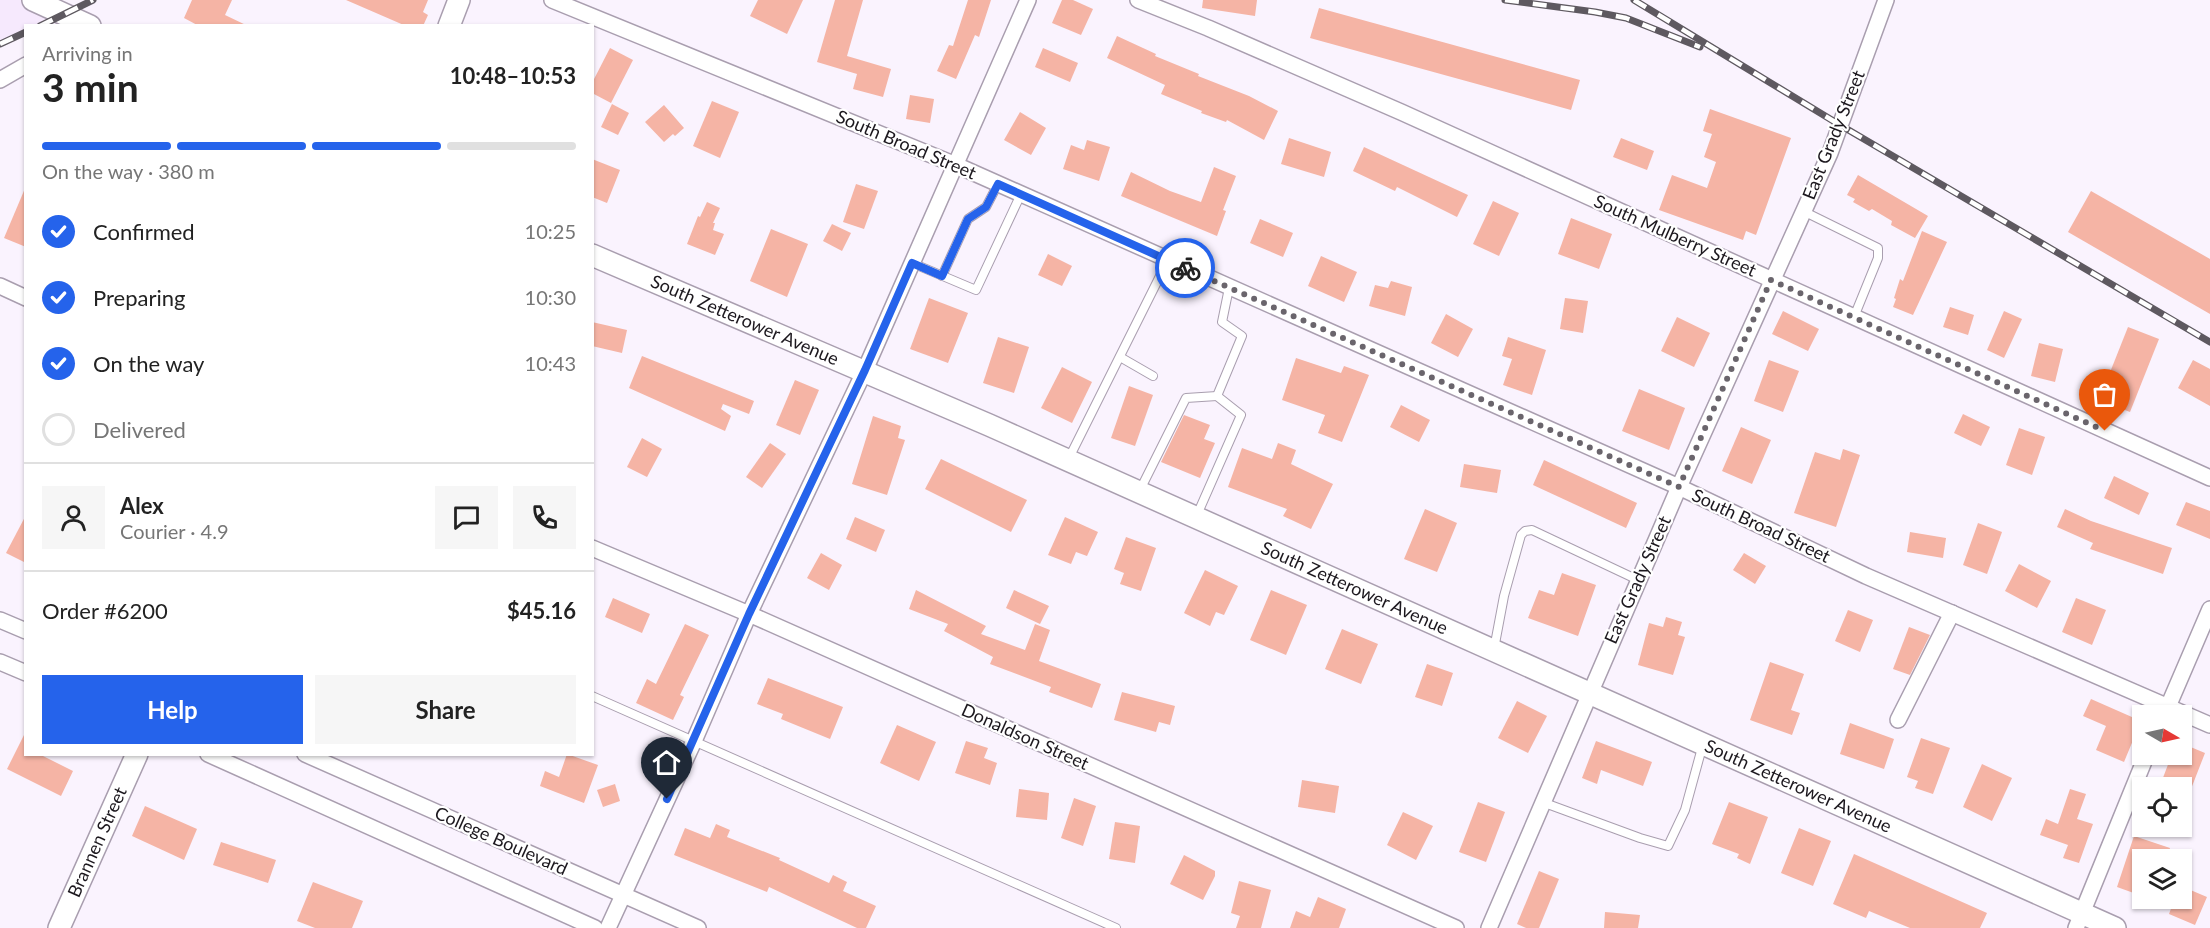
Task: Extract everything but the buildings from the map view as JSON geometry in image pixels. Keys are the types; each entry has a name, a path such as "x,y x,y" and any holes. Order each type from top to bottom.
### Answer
{"street":[{"path":"33,0 86,24"},
{"path":"449,24 459,0"},
{"name":"South Broad Street","path":"552,0 956,165 1679,487 1866,576 2155,705"},
{"path":"608,928 694,741 749,614 865,370 1028,0"},
{"name":"South Mulberry Street","path":"1138,0 1401,112 2210,478"},
{"name":"East Grady Street","path":"1489,928 1638,580 1830,153 1886,0"},
{"path":"0,80 24,66"},
{"name":"South Zetterower Avenue","path":"594,256 865,370 1494,649 1703,743 2079,921 2115,928"},
{"path":"0,286 24,297"},
{"name":"Donaldson Street","path":"594,549 749,614 1456,928"},
{"path":"2168,705 2210,609"},
{"path":"1898,720 1952,613"},
{"path":"0,620 24,630"},
{"path":"0,662 24,672"},
{"name":"South Broad Street","path":"2192,719 2210,725"},
{"name":"Brannen Street","path":"59,928 135,756"},
{"path":"212,756 596,928"},
{"name":"College Boulevard","path":"310,756 698,928"},
{"path":"2079,921 2143,765"}],"lane":[{"path":"942,276 968,219 986,207 998,184"},
{"path":"912,263 976,290 1021,194"},
{"path":"1803,211 1878,248 1878,258 1854,317"},
{"path":"1067,460 1168,260"},
{"path":"1217,396 1242,336 1222,322 1229,288"},
{"path":"1120,357 1153,376"},
{"path":"1140,492 1186,398 1217,396 1241,415 1196,517"},
{"path":"1494,649 1504,596 1521,535 1525,531 1532,530 1638,580"},
{"path":"594,697 1116,928"},
{"path":"1542,802 1668,846 1685,810 1703,743"}],"shaded area":[{"path":"0,0 33,0 64,14 42,24 24,24 24,32 0,44"}],"railway":[{"path":"44,24 93,0"},
{"path":"1505,0 1626,18 1700,47"},
{"path":"1634,0 1840,125 2210,342"},
{"path":"0,44 24,33"}],"way so far":[{"path":"1185,268 1679,487 1771,280 2105,431"}],"route":[{"path":"667,799 749,614 865,370 912,263 942,276 968,219 986,207 998,184 1185,268"}]}
